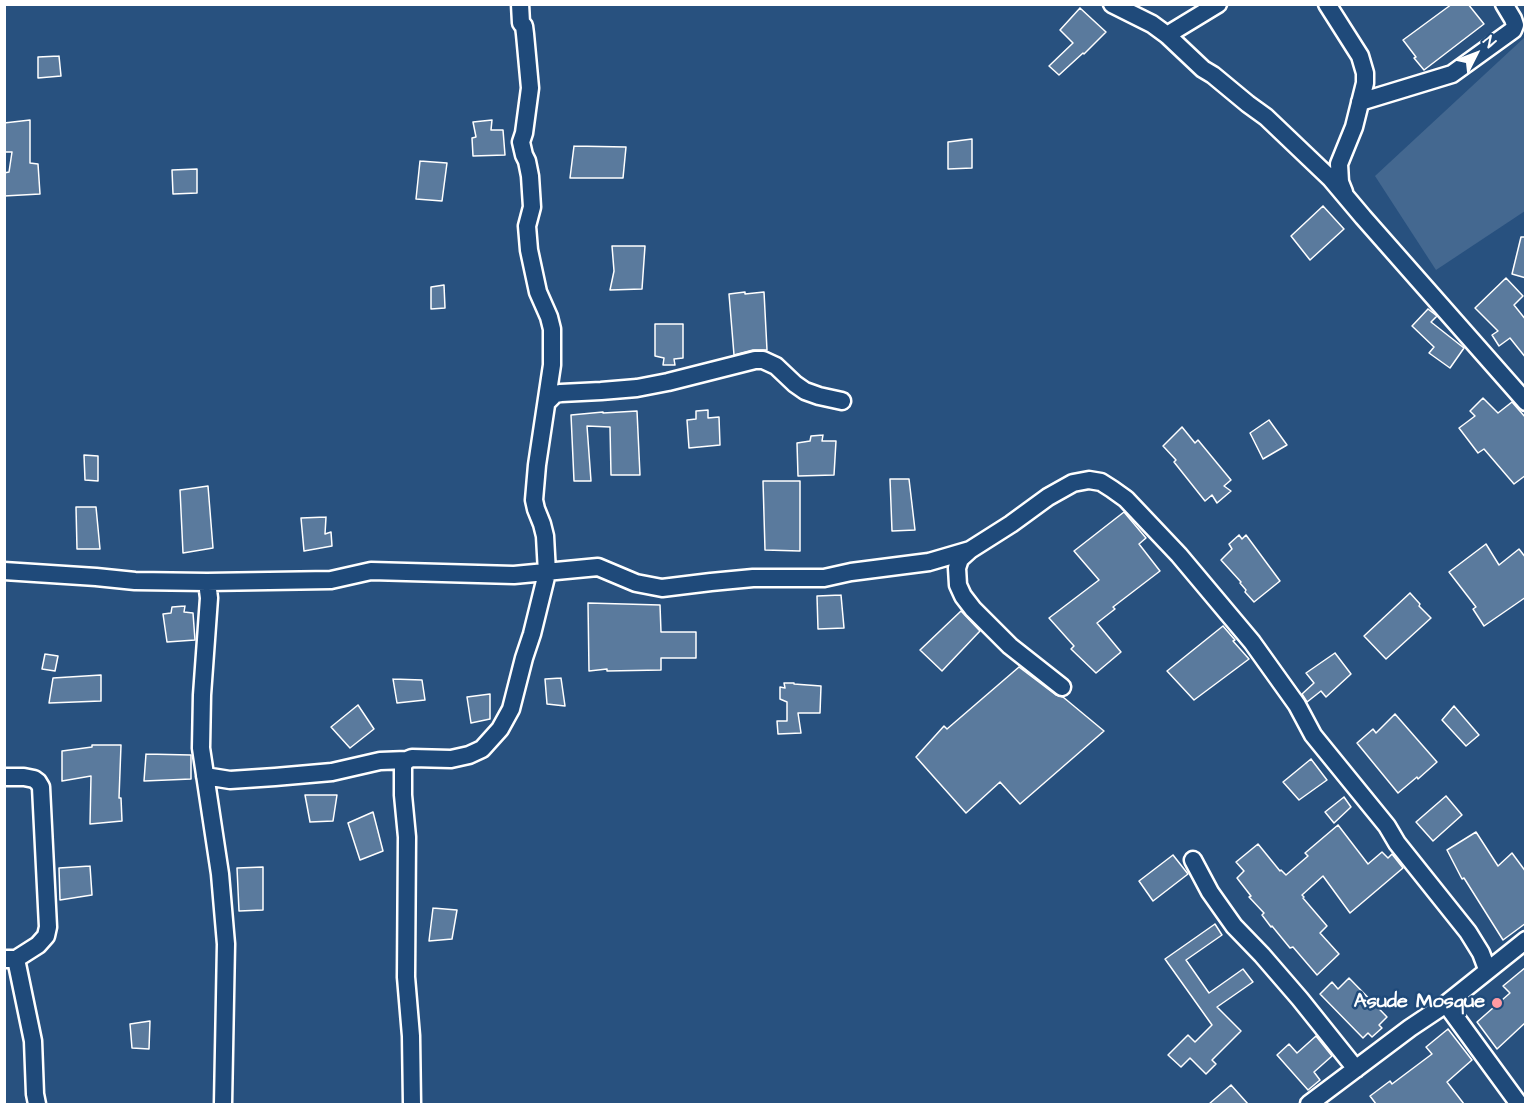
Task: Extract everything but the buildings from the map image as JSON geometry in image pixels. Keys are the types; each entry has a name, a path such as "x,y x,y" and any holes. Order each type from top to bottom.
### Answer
{"street":[{"path":"205,776 230,780 275,777 332,772 380,761 412,758 451,759 469,755 482,748 500,729 511,709 547,573 545,536 534,500 552,365 552,329 538,292 529,250 531,186 521,142 530,88 520,4"},
{"path":"1112,4 1152,24 1167,35 1203,69 1266,117 1331,179 1526,402"},
{"path":"1167,35 1218,4"},
{"path":"1327,4 1359,56 1363,65 1365,83 1354,127 1339,164 1340,182 1344,194"},
{"path":"1360,102 1452,74 1513,30 1515,25 1513,19 1504,4"},
{"path":"547,402 555,394 637,388 755,360 764,360 776,366 805,391 842,401"},
{"path":"1062,687 1010,646 973,609 958,585 957,568 960,559 970,550 1011,524 1047,497 1073,483 1089,480 1101,482 1126,500 1179,555 1252,642 1297,705 1313,735 1387,826 1397,843 1468,932 1481,953 1487,969"},
{"path":"4,571 135,581 207,582 331,580 371,571 514,575 598,567 617,573 636,583 662,588 753,578 824,578 851,572 928,562 970,550"},
{"path":"207,582 209,598 201,748 220,874 226,944 223,1104"},
{"path":"407,760 403,765 403,795 407,837 406,977 411,1036 412,1104"},
{"path":"4,777 34,779 41,787 48,927 46,936 38,945 10,959 33,1041 37,1104"},
{"path":"1192,860 1234,926 1300,999 1356,1069"},
{"path":"1309,1104 1410,1028 1446,1004 1526,940"},
{"path":"1446,1004 1519,1104"}],"shaded area":[{"path":"1525,37 1525,211 1436,270 1375,176"}],"place":[{"name":"Asude Mosque","path":"1497,1003"}]}
